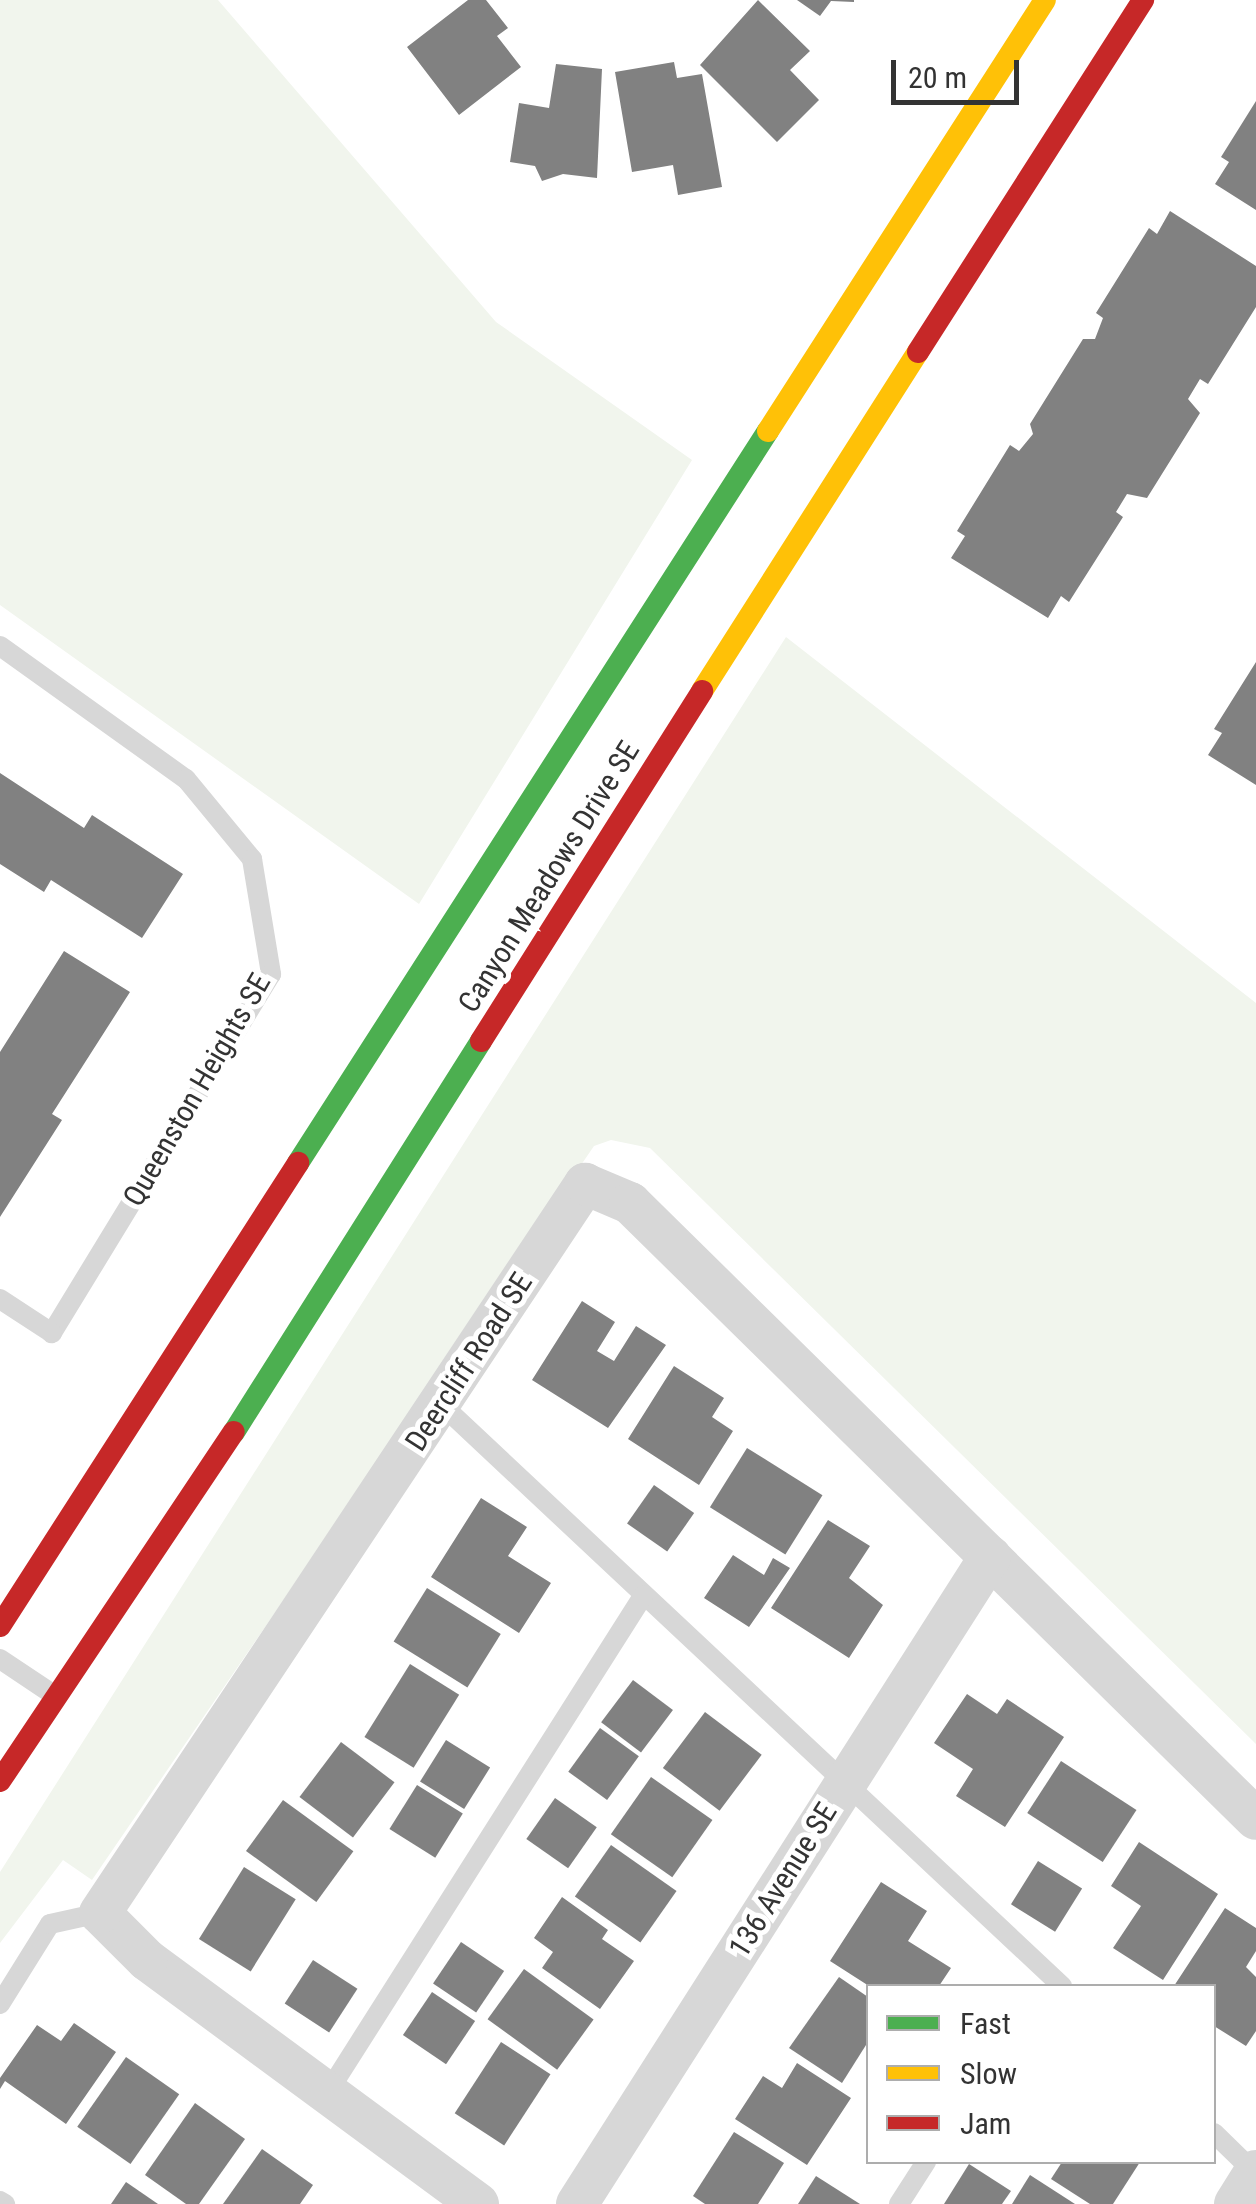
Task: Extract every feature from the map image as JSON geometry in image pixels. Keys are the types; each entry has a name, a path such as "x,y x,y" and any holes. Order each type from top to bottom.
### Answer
{"street":[{"name":"Canyon Meadows Drive SE","path":"0,1626 1045,0"},
{"name":"Canyon Meadows Drive SE","path":"0,1781 316,1309 551,928 1143,0"},
{"name":"Deercliff Road SE","path":"100,1913 586,1184 630,1202 1256,1819"},
{"name":"136 Avenue SE","path":"577,2204 990,1556"},
{"path":"100,1913 147,1960 478,2204"},
{"path":"1235,2204 1256,2173"}],"lane":[{"name":"Queenston Heights SE","path":"0,646 186,780 219,819 252,859 271,974 52,1333 0,1299"},
{"path":"442,1405 1050,1982"},
{"path":"328,2092 643,1596"},
{"path":"0,1660 54,1695"},
{"path":"0,2004 50,1924 100,1913"},
{"path":"1216,2135 1256,2173"},
{"path":"899,2204 925,2164"}],"shaded area":[{"path":"0,0 218,0 496,322 692,460 419,904 0,605"},
{"path":"786,637 1256,1003 1256,1744 650,1148 611,1140 594,1146 92,1880 63,1860 0,1943 0,1872"}],"building":[{"path":"468,0 486,0 508,28 497,36 521,67 459,115 407,47"},
{"path":"758,0 810,51 790,70 819,100 777,142 700,65"},
{"path":"797,0 854,0 854,2 831,1 820,16"},
{"path":"674,62 677,78 702,74 722,187 678,195 673,165 632,172 615,72"},
{"path":"556,64 602,69 597,178 563,174 542,181 535,166 510,162 519,103 549,108"},
{"path":"1256,101 1256,210 1215,184 1229,162 1221,157"},
{"path":"1170,211 1256,266 1256,307 1208,384 1200,379 1188,399 1200,413 1147,498 1127,494 1116,512 1123,517 1069,602 1061,596 1048,618 951,558 965,536 957,531 1010,445 1019,451 1033,434 1030,424 1083,339 1095,339 1103,318 1096,313 1149,228 1157,234"},
{"path":"1256,662 1256,785 1208,755 1222,733 1214,729"},
{"path":"0,773 84,828 92,815 183,874 142,938 51,880 44,892 0,864"},
{"path":"64,951 130,992 52,1114 62,1120 0,1217 0,1052"},
{"path":"582,1301 615,1322 597,1351 614,1361 636,1326 666,1345 608,1428 532,1380"},
{"path":"674,1366 724,1398 712,1417 733,1431 699,1485 628,1439"},
{"path":"747,1448 822,1495 785,1555 710,1507"},
{"path":"654,1485 694,1513 667,1552 627,1524"},
{"path":"481,1498 527,1527 508,1556 551,1583 519,1633 431,1577"},
{"path":"828,1520 870,1546 849,1578 883,1605 849,1658 771,1608"},
{"path":"733,1555 764,1575 773,1558 790,1568 749,1627 704,1598"},
{"path":"427,1588 501,1634 467,1688 394,1641"},
{"path":"410,1664 459,1695 414,1768 364,1737"},
{"path":"633,1680 673,1710 641,1752 601,1722"},
{"path":"967,1694 997,1714 1007,1699 1064,1737 1005,1827 956,1796 973,1769 934,1743"},
{"path":"705,1712 762,1755 720,1811 663,1768"},
{"path":"600,1728 639,1756 607,1800 568,1772"},
{"path":"446,1740 490,1768 464,1809 420,1782"},
{"path":"341,1742 395,1782 353,1837 299,1797"},
{"path":"1061,1761 1136,1810 1103,1862 1027,1813"},
{"path":"651,1777 712,1820 672,1877 611,1834"},
{"path":"417,1785 463,1814 435,1858 389,1829"},
{"path":"555,1798 597,1827 568,1868 526,1839"},
{"path":"283,1800 353,1851 316,1902 246,1851"},
{"path":"1139,1842 1218,1894 1163,1980 1113,1948 1141,1906 1111,1886"},
{"path":"611,1845 677,1891 640,1942 575,1897"},
{"path":"1038,1861 1082,1889 1055,1932 1011,1904"},
{"path":"244,1867 296,1899 251,1971 199,1939"},
{"path":"881,1882 927,1911 908,1941 951,1968 940,1984 866,1984 830,1961"},
{"path":"562,1897 608,1930 602,1939 634,1961 600,2009 542,1968 553,1952 534,1938"},
{"path":"1225,1908 1256,1928 1256,1951 1246,1967 1256,1977 1256,2031 1246,2046 1216,2027 1216,1984 1175,1984"},
{"path":"461,1942 504,1971 476,2013 433,1983"},
{"path":"313,1960 357,1989 329,2032 285,2004"},
{"path":"524,1969 594,2020 557,2070 488,2019"},
{"path":"839,1977 866,1996 866,2045 842,2083 789,2048"},
{"path":"432,1992 475,2021 446,2064 403,2035"},
{"path":"74,2023 116,2052 66,2124 5,2081 0,2089 0,2078 37,2025 61,2041"},
{"path":"501,2042 550,2074 504,2145 455,2113"},
{"path":"126,2057 179,2094 130,2164 77,2127"},
{"path":"797,2063 851,2098 807,2165 735,2119 763,2076 782,2088"},
{"path":"195,2103 245,2139 199,2204 186,2204 145,2175"},
{"path":"734,2132 784,2163 758,2204 705,2204 693,2196"},
{"path":"262,2149 313,2185 300,2204 223,2204"},
{"path":"969,2164 1011,2191 1002,2204 944,2204"},
{"path":"1061,2164 1139,2164 1113,2204 1090,2204 1051,2179"},
{"path":"1030,2175 1075,2204 1012,2204"},
{"path":"816,2176 860,2204 798,2204"},
{"path":"126,2182 158,2204 111,2204"}],"traffic: fast":[{"path":"298,1163 768,431"},
{"path":"234,1432 481,1041"}],"traffic: slow":[{"path":"768,431 1045,0"},
{"path":"702,691 918,352"}],"traffic: jam":[{"path":"918,352 1143,0"},
{"path":"481,1041 702,691"},
{"path":"0,1626 298,1163"},
{"path":"0,1781 234,1432"}]}
